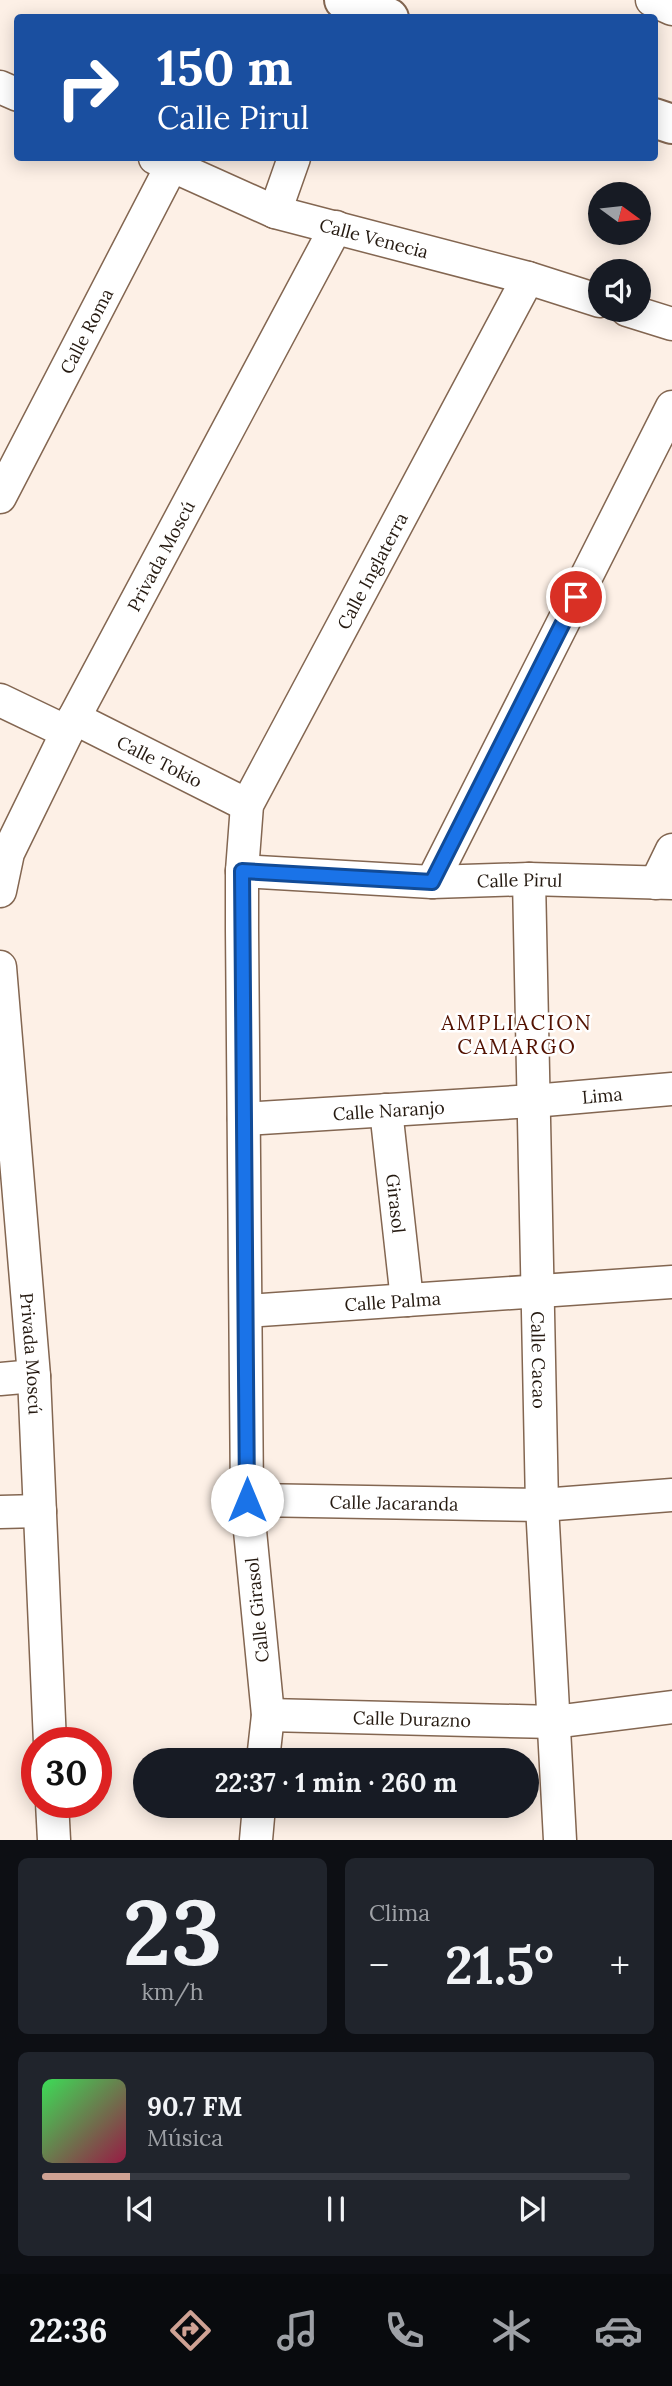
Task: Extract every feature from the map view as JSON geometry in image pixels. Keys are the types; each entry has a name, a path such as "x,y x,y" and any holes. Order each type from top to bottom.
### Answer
{"main road":[{"path":"345,6 374,14"}],"street":[{"path":"652,0 672,9"},
{"name":"Calle Venecia","path":"164,161 275,212 528,278 588,297"},
{"name":"Calle Roma","path":"0,498 164,161"},
{"path":"275,212 293,161"},
{"name":"Privada Moscú","path":"0,891 8,853 71,725 336,228"},
{"name":"Calle Inglaterra","path":"242,871 247,805 528,278"},
{"path":"651,317 672,324"},
{"path":"432,882 672,407"},
{"name":"Calle Tokio","path":"0,700 71,725 247,805"},
{"path":"664,883 672,850"},
{"name":"Calle Pirul","path":"242,871 432,882 529,879 664,883"},
{"name":"Calle Girasol","path":"242,871 247,1500 268,1715 264,1748"},
{"name":"Calle Cacao","path":"529,879 542,1505 560,1840"},
{"name":"Privada Moscú","path":"0,967 34,1377 49,1727"},
{"name":"Lima","path":"533,1101 672,1089"},
{"name":"Calle Naranjo","path":"244,1119 533,1101"},
{"name":"Girasol","path":"386,1110 407,1300"},
{"name":"Calle Palma","path":"246,1311 672,1282"},
{"path":"0,1378 34,1377"},
{"name":"Calle Jacaranda","path":"247,1500 542,1505 672,1495"},
{"path":"0,1512 40,1511"},
{"name":"Calle Durazno","path":"268,1715 554,1722 672,1707"},
{"path":"53,1818 54,1840"},
{"path":"256,1840 258,1818"}],"district":[{"name":"AMPLIACION CAMARGO","path":"517,1034"}],"route":[{"path":"247,1500 242,871 432,882 576,597"}]}
